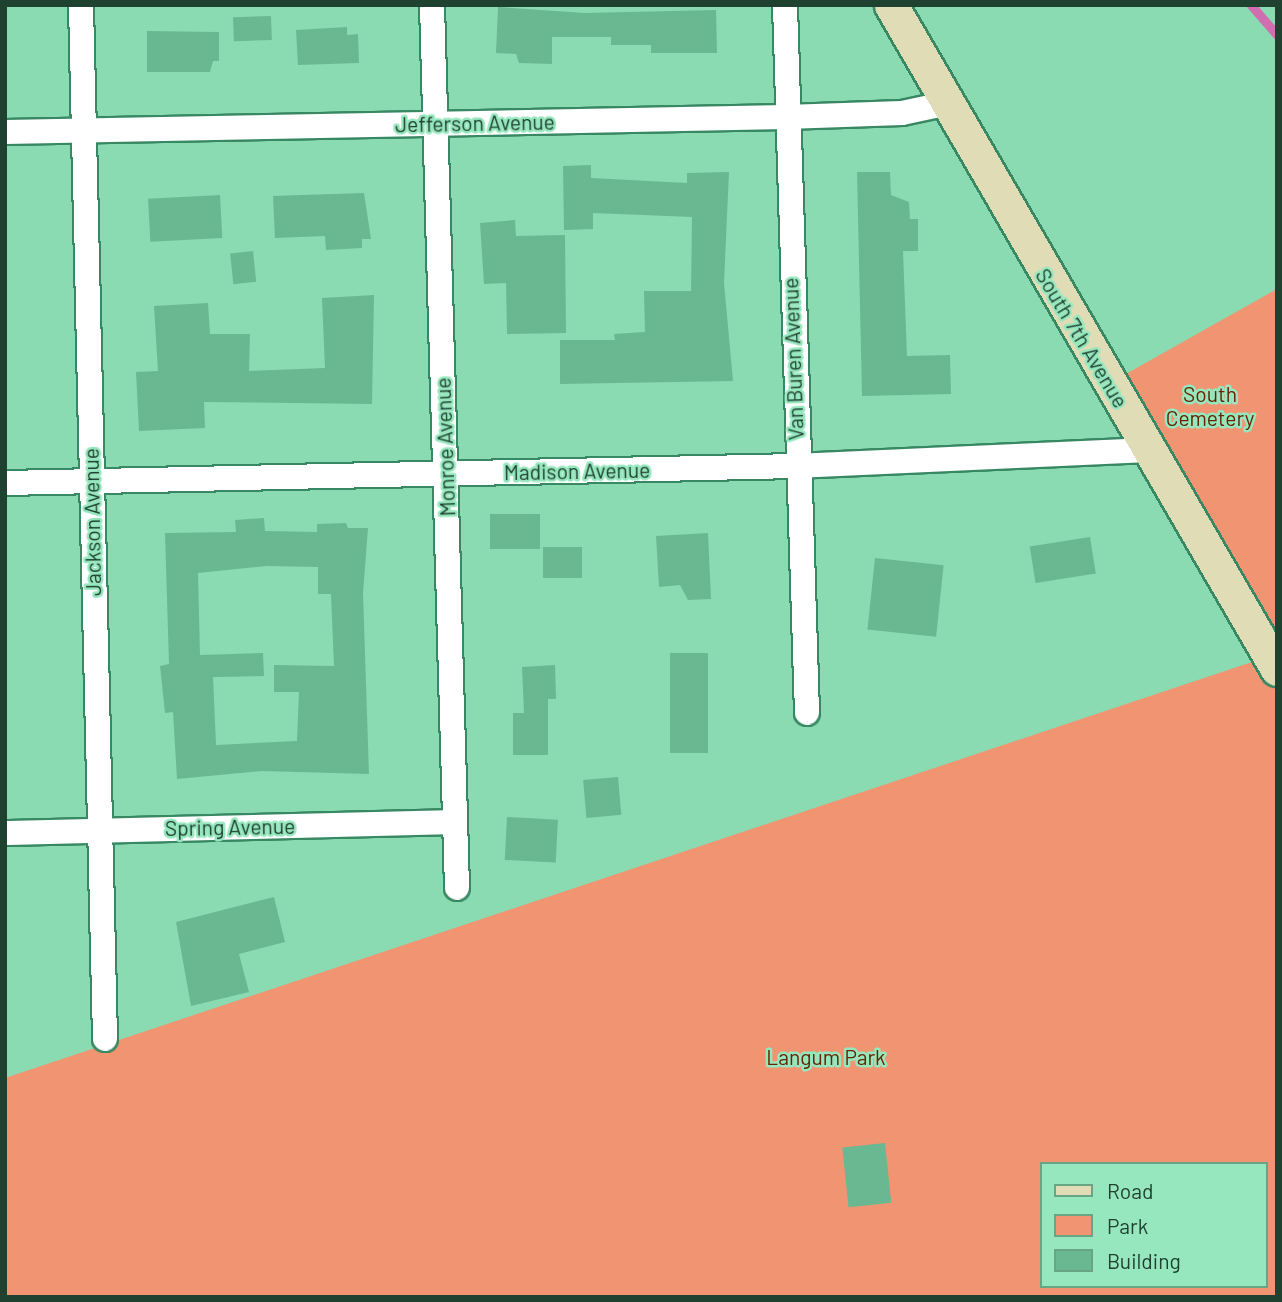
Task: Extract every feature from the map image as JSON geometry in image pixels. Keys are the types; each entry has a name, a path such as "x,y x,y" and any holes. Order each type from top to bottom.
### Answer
{"street":[{"name":"Jackson Avenue","path":"80,5 105,1039"},
{"name":"Monroe Avenue","path":"432,5 457,888"},
{"name":"Van Buren Avenue","path":"785,5 796,466 807,713"},
{"name":"South 7th Avenue","path":"891,5 944,104 1277,669"},
{"name":"Jefferson Avenue","path":"5,132 786,117 902,113 944,104"},
{"name":"Madison Avenue","path":"5,484 796,466 1148,450"},
{"name":"Spring Avenue","path":"5,834 455,822"}],"green space":[{"name":"South Cemetery","path":"1277,289 1277,658 1117,379"},
{"name":"Langum Park","path":"1270,656 1277,672 1277,1297 5,1297 5,1078"}],"building":[{"path":"498,7 585,13 716,10 717,53 651,53 651,45 611,45 611,37 552,37 552,64 519,63 516,54 496,53"},
{"path":"271,16 272,40 234,41 233,17"},
{"path":"347,27 347,35 358,34 359,63 298,65 296,30"},
{"path":"147,31 219,32 219,61 213,61 210,72 147,72"},
{"path":"591,165 591,178 687,183 687,173 729,172 724,283 733,381 560,384 560,340 615,340 614,334 645,332 644,291 691,291 692,217 593,213 593,229 564,230 563,166"},
{"path":"857,172 890,172 891,195 909,202 910,219 918,219 918,251 903,251 907,356 950,355 951,394 862,396"},
{"path":"364,193 371,239 362,239 362,248 326,250 325,236 275,238 273,196"},
{"path":"220,195 222,238 150,242 148,199"},
{"path":"515,220 516,236 565,235 566,333 507,334 506,283 484,284 480,223"},
{"path":"253,251 256,282 233,284 230,253"},
{"path":"374,295 372,404 204,402 205,428 139,431 136,372 158,371 154,306 208,303 210,334 250,334 249,371 325,368 322,298"},
{"path":"490,514 540,514 540,549 490,549"},
{"path":"264,518 265,531 317,532 317,524 346,523 348,528 368,528 363,593 369,774 262,771 177,779 173,712 165,713 160,666 169,664 165,533 236,532 235,520","holes":["267,566 318,567 318,594 331,594 334,666 274,665 274,692 299,692 297,741 216,745 213,677 264,676 263,653 200,655 198,573"]},
{"path":"708,533 711,599 688,600 680,585 659,587 656,536"},
{"path":"1090,537 1096,574 1036,583 1030,547"},
{"path":"543,547 582,547 582,578 543,578"},
{"path":"875,558 944,565 936,637 867,630"},
{"path":"670,653 708,653 708,753 670,753"},
{"path":"555,665 556,699 548,699 548,755 513,755 513,713 524,713 522,667"},
{"path":"618,777 621,815 586,818 583,780"},
{"path":"507,817 558,820 556,863 505,860"},
{"path":"274,897 285,942 239,954 249,992 191,1006 176,922"},
{"path":"885,1143 891,1203 849,1207 842,1147"}],"waterway":[{"path":"1251,5 1277,35"}]}
